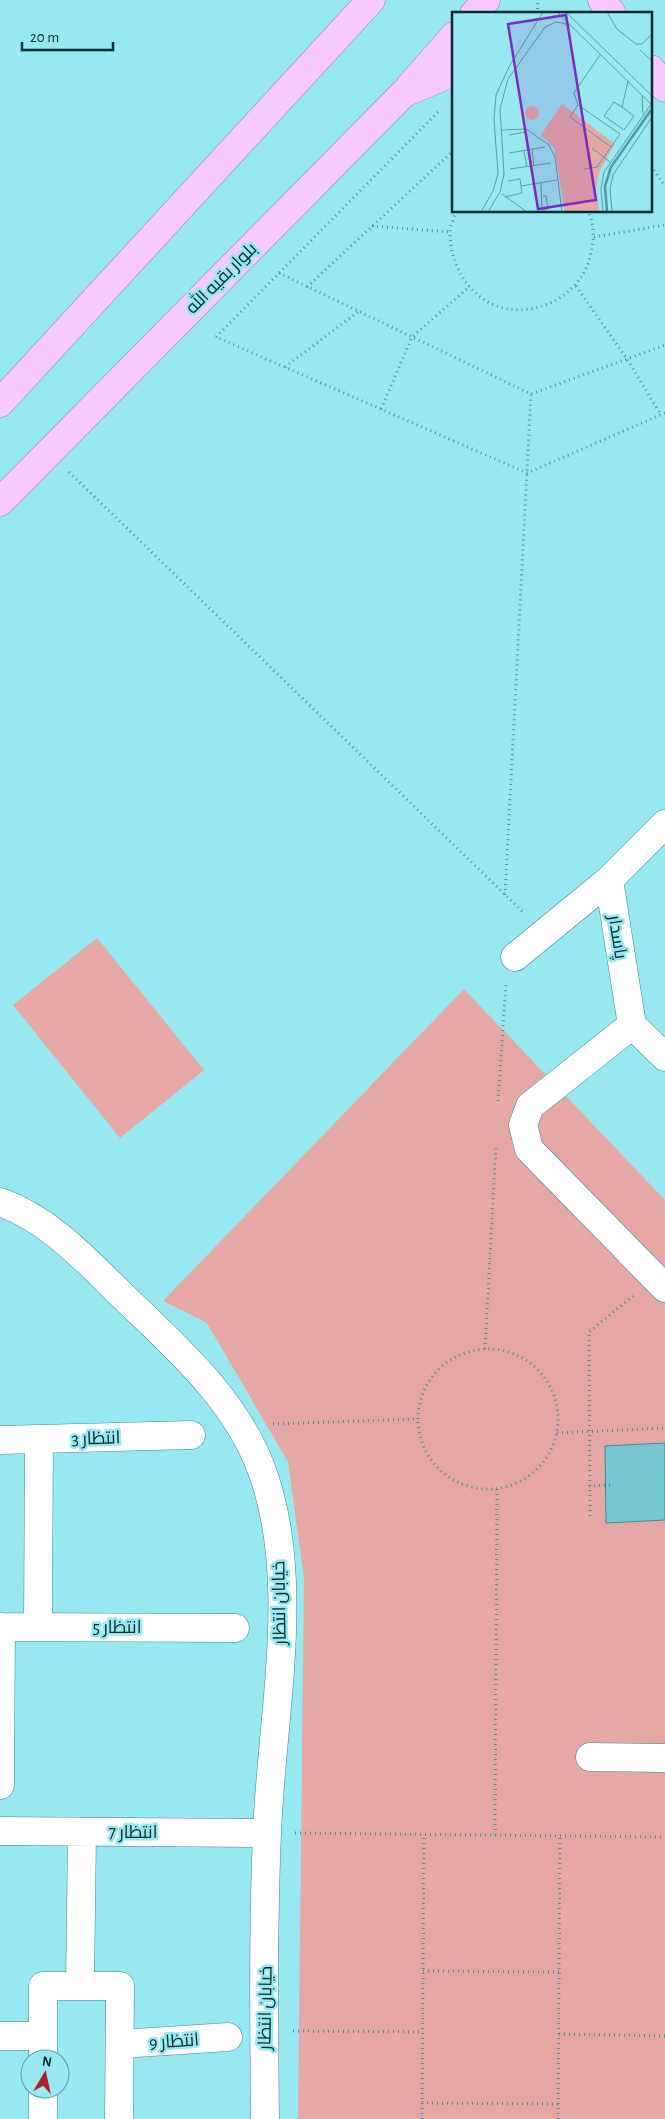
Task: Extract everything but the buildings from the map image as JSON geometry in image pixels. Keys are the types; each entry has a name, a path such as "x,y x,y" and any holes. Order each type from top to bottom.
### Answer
{"main road":[{"path":"0,403 371,0"},
{"path":"476,12 486,0"},
{"path":"602,0 611,12"},
{"path":"404,93 452,38"},
{"path":"652,70 665,88"},
{"name":"بلوار بقیه الله","path":"0,502 404,93 452,73"},
{"path":"652,95 665,104"}],"street":[{"path":"515,957 543,932 609,880 665,824"},
{"name":"پاسدار","path":"609,880 632,1026"},
{"path":"660,1283 529,1149 523,1125 530,1106 632,1026 665,1057"},
{"name":"خیابان انتظار","path":"0,1202 13,1207 63,1239 198,1368 241,1425 261,1469 274,1516 282,1573 282,1629 267,1833 265,2119"},
{"name":"انتظار 3","path":"0,1440 191,1435"},
{"path":"38,1627 39,1440"},
{"path":"0,1626 0,1785"},
{"name":"انتظار 5","path":"0,1626 235,1628"},
{"path":"590,1756 665,1758"},
{"name":"انتظار 7","path":"0,1831 267,1833"},
{"path":"80,1986 82,1832"},
{"path":"0,2036 43,2048 44,1986 120,1986 119,2119"},
{"name":"انتظار 9","path":"120,2044 228,2037"},
{"path":"43,2099 43,2119"}],"path":[{"path":"440,110 216,338 527,473 663,414 576,286"},
{"path":"307,287 450,154"},
{"path":"652,167 665,186"},
{"path":"456,212 450,232 453,261 469,287 493,305 523,310 552,304 576,286 590,263 594,237 588,212"},
{"path":"594,237 665,225"},
{"path":"372,226 450,232"},
{"path":"279,273 531,394 665,345"},
{"path":"381,409 412,337 469,287"},
{"path":"284,367 358,312"},
{"path":"505,895 531,394"},
{"path":"49,452 543,932"},
{"path":"498,1103 504,986 515,957"},
{"path":"485,1349 496,1143"},
{"path":"590,1516 588,1432 589,1332 660,1283"},
{"path":"485,1349 510,1352 532,1364 549,1384 558,1408 557,1433 550,1453 536,1470 518,1483 497,1489 473,1488 451,1479 445,1474 433,1463 422,1443 417,1419 421,1398 430,1379 445,1363 464,1353 485,1349"},
{"path":"241,1425 417,1419"},
{"path":"557,1433 665,1428"},
{"path":"590,1486 614,1485"},
{"path":"495,1834 497,1489"},
{"path":"267,1833 665,1837"},
{"path":"422,2119 424,1834"},
{"path":"558,2119 560,1835"},
{"path":"423,1971 560,1972"},
{"path":"265,2031 422,2032"},
{"path":"559,2034 665,2036"},
{"path":"422,2103 558,2104"}],"shaded area":[{"path":"97,938 204,1070 120,1138 13,1005"},
{"path":"464,989 665,1200 665,2119 298,2119 304,1578 288,1462 207,1323 163,1301"}]}
